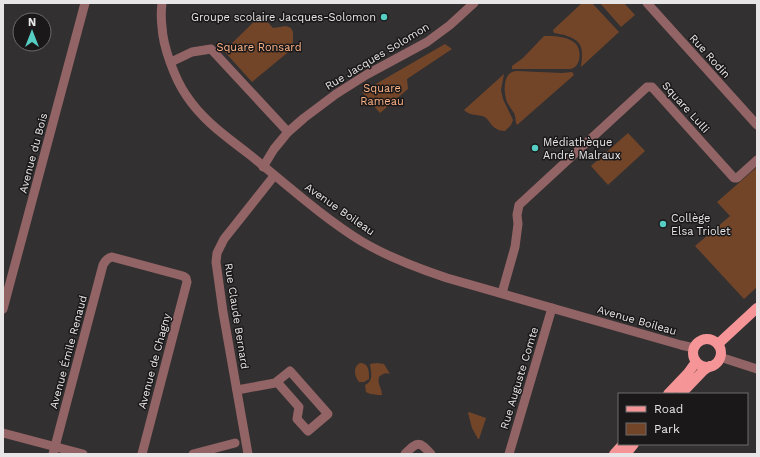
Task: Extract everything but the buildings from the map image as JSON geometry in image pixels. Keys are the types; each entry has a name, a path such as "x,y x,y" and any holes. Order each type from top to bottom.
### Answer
{"main road":[{"path":"718,344 757,308"},
{"path":"682,393 703,371 716,363 720,358 718,344 711,339 699,341 693,352 696,362 703,366 710,366"},
{"path":"669,393 688,373 696,362"},
{"path":"614,454 622,445"},
{"path":"626,454 633,445"}],"street":[{"name":"Avenue du Bois","path":"3,309 85,3"},
{"name":"Avenue Boileau","path":"162,3 162,27 165,45 171,62 178,81 186,95 203,117 274,176 345,230 385,254 420,269 694,348"},
{"name":"Rue Jacques Solomon","path":"263,167 274,149 288,132 304,118 336,94 366,75 427,42 450,25 474,3"},
{"name":"Rue Rodin","path":"646,3 757,125"},
{"path":"171,62 192,52 211,49 288,132"},
{"name":"Square Lulli","path":"502,293 515,247 519,205 647,87 652,87 734,178 737,178 757,160"},
{"name":"Rue Claude Bernard","path":"248,454 223,312 216,262 217,253 224,238 274,176"},
{"name":"Avenue de Chagny","path":"109,257 115,257 183,276 186,278 187,282 142,454"},
{"name":"Avenue Émile Renaud","path":"54,450 103,265 109,257"},
{"name":"Rue Auguste Comte","path":"509,454 552,308"},
{"path":"720,358 757,368"},
{"path":"237,390 275,383 290,371 328,414 308,431 298,419 298,407 277,382"},
{"path":"3,433 54,450 83,454"},
{"path":"193,454 235,443"},
{"path":"405,454 414,445 419,444 424,446 432,454"}],"green space":[{"path":"582,3 592,3 619,32 581,67 582,52 577,41 573,38 554,33 553,30"},
{"path":"600,3 624,3 635,15 621,27"},
{"name":"Square Ronsard","path":"261,15 273,28 286,26 291,28 293,32 293,47 252,82 224,51"},
{"path":"544,36 556,36 575,43 580,54 578,64 569,69 512,69 512,66 523,58"},
{"name":"Square Rameau","path":"445,44 452,49 407,79 408,89 380,113 362,92"},
{"path":"517,71 572,72 574,75 517,125 514,114 507,102 505,88 506,80 509,74"},
{"path":"504,74 501,90 503,99 513,120 511,125 505,131 496,129 485,117 471,114 464,110"},
{"path":"628,133 645,151 608,185 591,166"},
{"path":"757,167 757,287 744,299 695,246 730,216 717,202"},
{"path":"360,363 367,366 369,371 369,379 364,382 359,382 355,374 356,366"},
{"path":"370,364 384,364 390,374 387,373 379,377 382,395 366,392 365,385 371,379"},
{"path":"469,412 486,418 479,439 472,428"}],"place":[{"name":"Groupe scolaire Jacques-Solomon","path":"384,17"},
{"name":"Médiathèque André Malraux","path":"535,148"},
{"name":"Collège Elsa Triolet","path":"663,224"}]}
